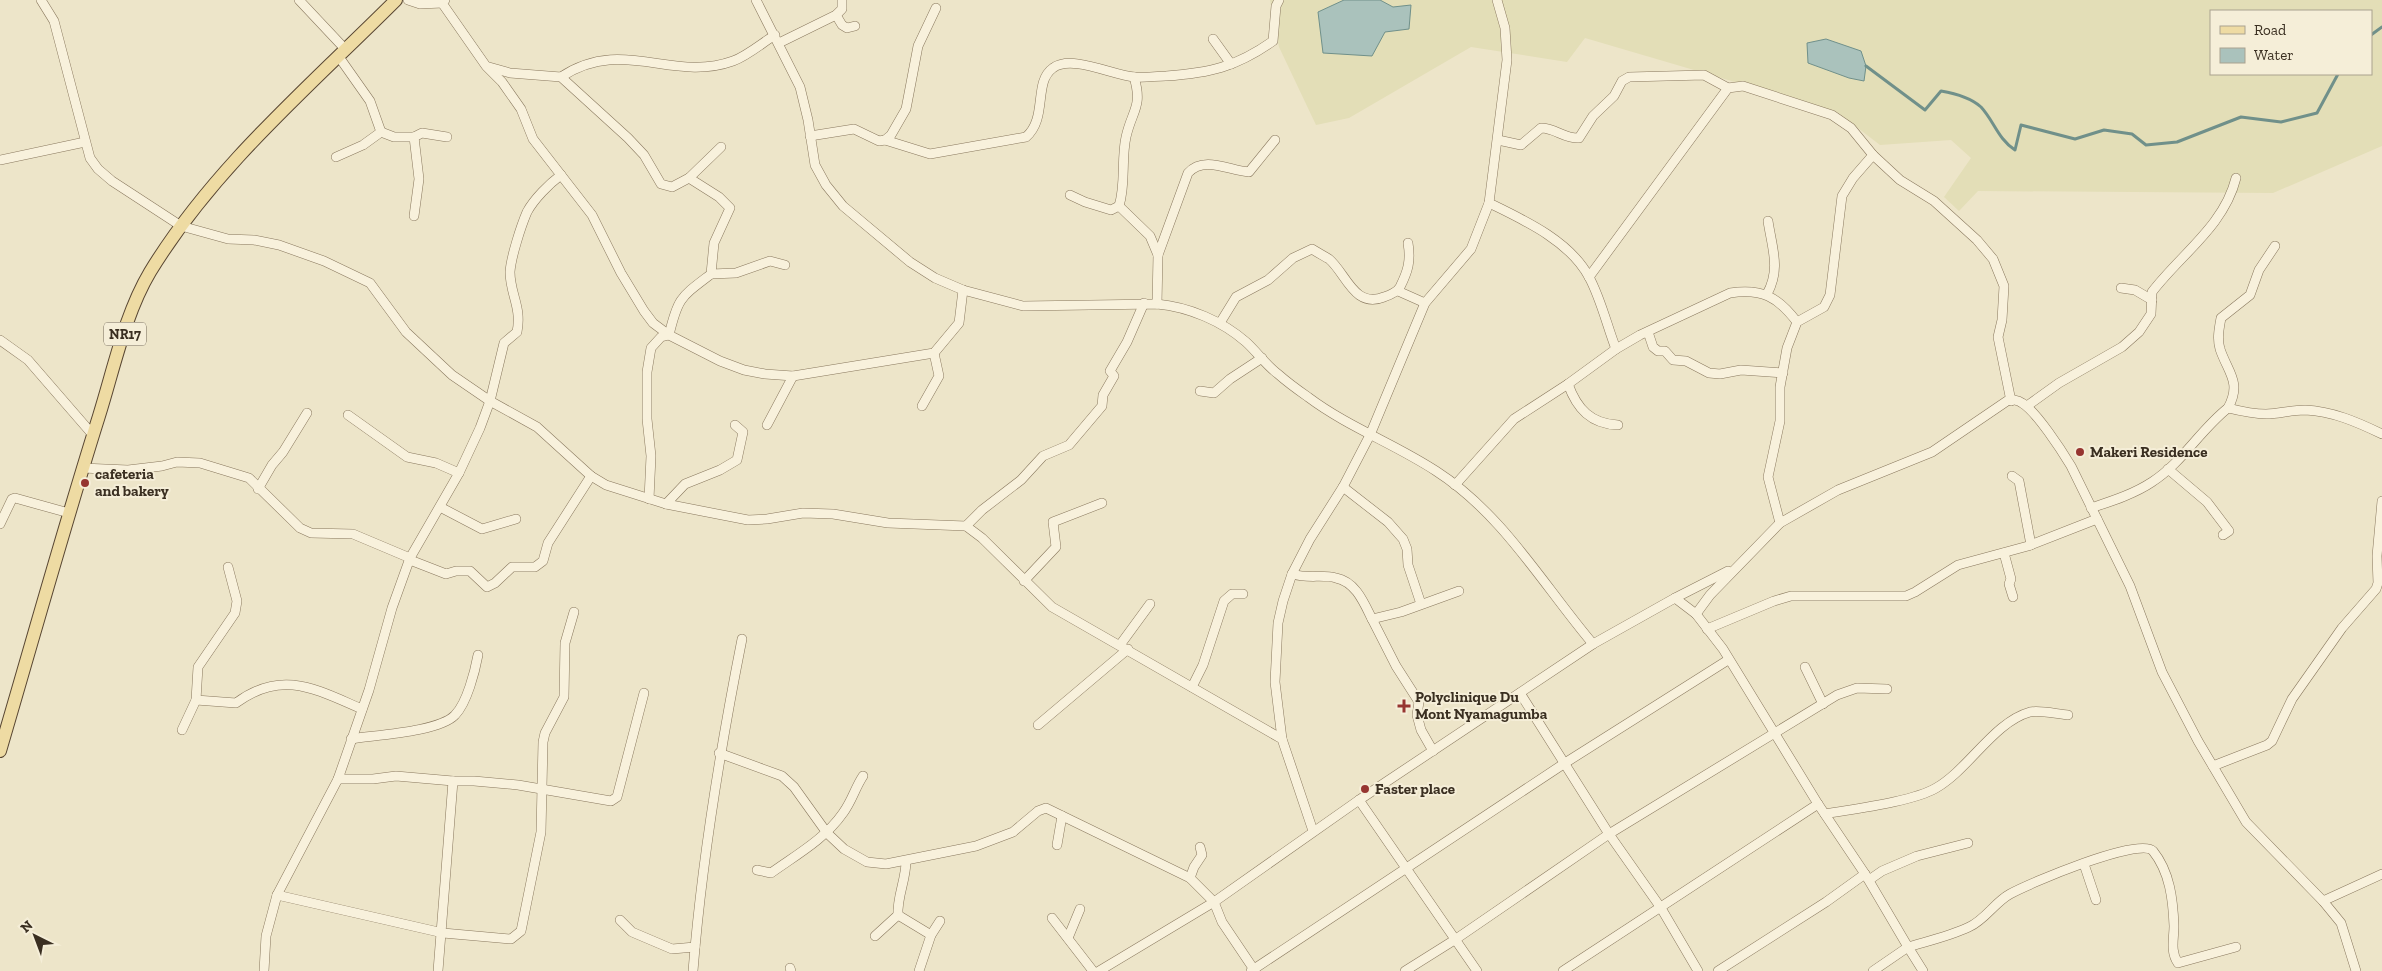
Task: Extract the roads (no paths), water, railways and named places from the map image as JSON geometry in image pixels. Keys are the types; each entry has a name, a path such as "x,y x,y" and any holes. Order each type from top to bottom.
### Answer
{"main road":[{"name":"NR17","path":"0,751 82,468 140,293 150,273 181,226 227,167 396,0"}],"street":[{"path":"41,0 54,21 85,142 90,158 98,169 112,181 181,226 228,239 254,240 279,245 324,261 370,283 406,332 452,375 537,427 591,476 606,485 649,500 748,520 803,513 833,514 888,523 966,526 982,538 1024,581 1052,606 1282,738"},
{"path":"299,0 343,53 370,101 381,132 394,137 414,137 422,133 447,137"},
{"path":"408,0 420,4 443,2 486,66 502,82 520,109 534,139 592,215 621,273 644,311 653,323 669,335 720,361 744,370 793,376 934,353 959,323 963,290"},
{"path":"756,0 800,87 816,165 826,185 844,206 910,262 935,278 963,290 1023,306 1144,303 1172,305 1220,323 1246,342 1277,374 1313,401 1436,471 1455,485 1490,517 1521,550 1593,644"},
{"path":"486,66 510,73 561,77 577,67 600,60 617,58 676,66 704,66 733,61 777,39 836,15 842,10 842,0"},
{"path":"810,136 854,129 879,141 885,140 930,154 1018,140 1033,131 1038,121 1044,80 1046,74 1054,67 1064,64 1092,66 1134,77 1201,74 1231,64 1258,51 1273,41 1276,6 1279,0"},
{"path":"1313,831 1282,738 1275,682 1278,623 1292,574 1310,540 1343,487 1370,435 1425,303 1471,249 1490,203 1507,60 1505,28 1497,0"},
{"path":"885,140 891,135 906,109 918,46 936,8"},
{"path":"836,15 842,25 847,28 855,26"},
{"path":"1213,39 1231,64"},
{"path":"1498,140 1521,145 1541,128 1550,128 1571,139 1579,138 1593,116 1614,96 1622,81 1629,78 1670,74 1704,75 1728,88 1743,86 1832,115 1851,128 1873,155 1909,186 1934,201 1958,221 1994,259 2004,286 2002,320 1998,337 2011,401"},
{"path":"561,77 644,155 661,184 672,186 689,178 721,147"},
{"path":"1070,195 1111,210 1119,206 1122,195 1126,136 1137,109 1138,92 1134,77"},
{"path":"1589,277 1728,88"},
{"path":"336,157 363,145 381,132"},
{"path":"414,137 418,179 414,216"},
{"path":"1157,304 1158,255 1188,173 1193,168 1202,164 1250,172 1276,140"},
{"path":"0,160 85,142"},
{"path":"1780,523 1768,477 1780,421 1780,386 1787,348 1797,322 1828,302 1842,196 1873,155"},
{"path":"264,971 266,936 277,895 338,779 362,709 392,608 410,559 459,473 490,400 504,343 517,332 520,320 510,272 514,252 528,212 552,182 561,176"},
{"path":"689,178 719,197 730,208 714,243 711,274"},
{"path":"2027,406 2059,383 2131,340 2144,327 2151,314 2152,292 2223,211 2232,194 2236,178"},
{"path":"1490,203 1545,234 1577,260 1589,277 1616,348"},
{"path":"1119,206 1150,236 1158,255"},
{"path":"1767,294 1774,282 1776,271 1768,221"},
{"path":"1220,323 1236,298 1268,280 1293,258 1312,249 1330,260 1349,287 1358,294 1370,299 1383,298 1398,290 1408,271 1410,257 1408,243"},
{"path":"2091,508 2122,497 2151,483 2168,469 2211,422 2228,408 2233,399 2234,380 2220,349 2218,333 2221,318 2250,295 2259,270 2275,246"},
{"path":"669,335 675,310 682,297 711,274 736,273 770,261 785,265"},
{"path":"2121,288 2135,290 2152,300"},
{"path":"1398,290 1425,303"},
{"path":"1455,485 1514,419 1568,384 1616,348 1648,332 1730,293 1743,291 1767,294 1785,306 1797,322"},
{"path":"966,526 982,510 1021,480 1043,456 1069,445 1092,419 1102,406 1103,395 1114,376 1110,371 1127,342 1144,303"},
{"path":"1648,332 1653,346 1658,352 1664,351 1673,360 1686,361 1709,373 1720,374 1741,370 1783,373"},
{"path":"649,500 651,456 647,419 647,372 651,348 660,337 669,335"},
{"path":"0,340 28,360 93,435"},
{"path":"922,406 938,376 934,353"},
{"path":"1200,391 1214,393 1230,378 1262,358"},
{"path":"766,425 793,376"},
{"path":"1568,384 1576,404 1582,411 1606,424 1618,425"},
{"path":"1696,614 1739,565 1780,523 1838,490 1932,452 2007,401 2018,401 2027,406 2063,452 2130,586 2162,672 2246,822 2323,901 2341,923 2356,971"},
{"path":"2228,408 2246,413 2267,414 2286,410 2322,411 2361,424 2382,434"},
{"path":"258,489 272,464 283,452 307,413"},
{"path":"348,415 407,457 436,463 459,473"},
{"path":"666,504 685,484 720,470 737,460 743,432 735,425"},
{"path":"82,468 128,470 162,466 177,462 200,463 248,478 300,528 311,532 353,534 446,574 456,571 470,571 487,586 495,583 512,567 536,567 543,561 548,543 591,476"},
{"path":"2168,469 2207,502 2229,531 2223,535"},
{"path":"2012,476 2019,481 2031,545"},
{"path":"1343,487 1388,522 1403,539 1407,549 1408,565 1421,604"},
{"path":"0,524 12,499 15,498 69,513"},
{"path":"2213,766 2267,746 2272,741 2292,699 2342,628 2373,594 2378,583 2377,556 2382,501"},
{"path":"1024,581 1056,548 1053,522 1102,503"},
{"path":"440,507 482,529 516,519"},
{"path":"1707,629 1774,601 1791,596 1906,596 1916,592 1958,565 2031,545 2098,519"},
{"path":"2004,553 2011,579 2009,584 2013,597"},
{"path":"1099,971 1214,902 1313,831 1593,644 1739,565"},
{"path":"182,730 196,700 198,667 236,613 236,601 228,567"},
{"path":"1292,574 1304,578 1335,577 1345,581 1356,591 1396,666 1419,702 1420,730 1433,751"},
{"path":"1372,619 1439,600 1459,591"},
{"path":"1192,687 1203,665 1224,601 1232,594 1243,594"},
{"path":"1675,598 1696,614 1728,660 1818,804 1867,877 1923,971"},
{"path":"1038,725 1124,647 1150,604"},
{"path":"277,895 443,933 511,939 521,932 541,832 543,742 545,732 564,697 566,643 574,612"},
{"path":"693,971 719,753 742,639"},
{"path":"351,739 441,725 454,716 460,708 475,670 478,655"},
{"path":"719,753 782,776 794,787 826,833 844,849 867,862 886,864 906,861 996,840 1013,832 1038,811 1046,808 1190,878 1214,902 1222,922 1253,970 1564,763 1728,660"},
{"path":"1805,667 1823,704"},
{"path":"196,700 236,703 250,692 290,683 314,689 362,709"},
{"path":"1405,971 1456,939 1609,834 1836,695 1857,688 1887,689"},
{"path":"1520,693 1609,834 1661,908 1698,971"},
{"path":"338,779 374,779 396,776 474,781 541,789 611,801 617,797 644,694"},
{"path":"1825,814 1926,793 1956,775 2000,729 2022,715 2032,712 2068,715"},
{"path":"757,870 770,873 826,833 842,814 863,776"},
{"path":"438,971 443,933 453,781"},
{"path":"1359,800 1477,971"},
{"path":"1564,971 1818,804"},
{"path":"1057,845 1062,816"},
{"path":"1718,971 1867,877 1917,856 1968,843"},
{"path":"1190,878 1194,867 1202,855 1200,847"},
{"path":"1873,971 1908,947 1969,927 2009,894 2037,880 2118,851 2146,847 2151,849 2169,880 2174,925 2173,952 2176,961 2181,963 2214,951 2236,947"},
{"path":"898,915 897,904 906,874 906,861"},
{"path":"2084,864 2096,900"},
{"path":"2323,901 2382,874"},
{"path":"1068,938 1080,909"},
{"path":"898,915 931,935"},
{"path":"874,936 898,915"},
{"path":"1052,918 1093,971"},
{"path":"620,920 632,932 672,949 695,947"},
{"path":"919,971 931,935 940,921"}],"water":[{"path":"1344,0 1380,0 1393,7 1411,5 1409,29 1385,32 1372,56 1323,53 1318,12"},
{"path":"1826,39 1861,51 1866,66 1864,81 1849,78 1808,63 1807,43"}],"waterway":[{"path":"2372,34 2382,27"},
{"path":"1866,66 1925,110 1941,91 1972,101 1981,107 2004,141 2015,150 2021,125 2075,139 2104,130 2132,134 2146,145 2177,142 2241,117 2281,122 2317,113 2337,75"}],"place":[{"name":"Makeri Residence","path":"2080,452"},
{"name":"cafeteria and bakery","path":"85,483"},
{"name":"Polyclinique Du Mont Nyamagumba","path":"1404,706"},
{"name":"Faster place","path":"1365,789"}]}
